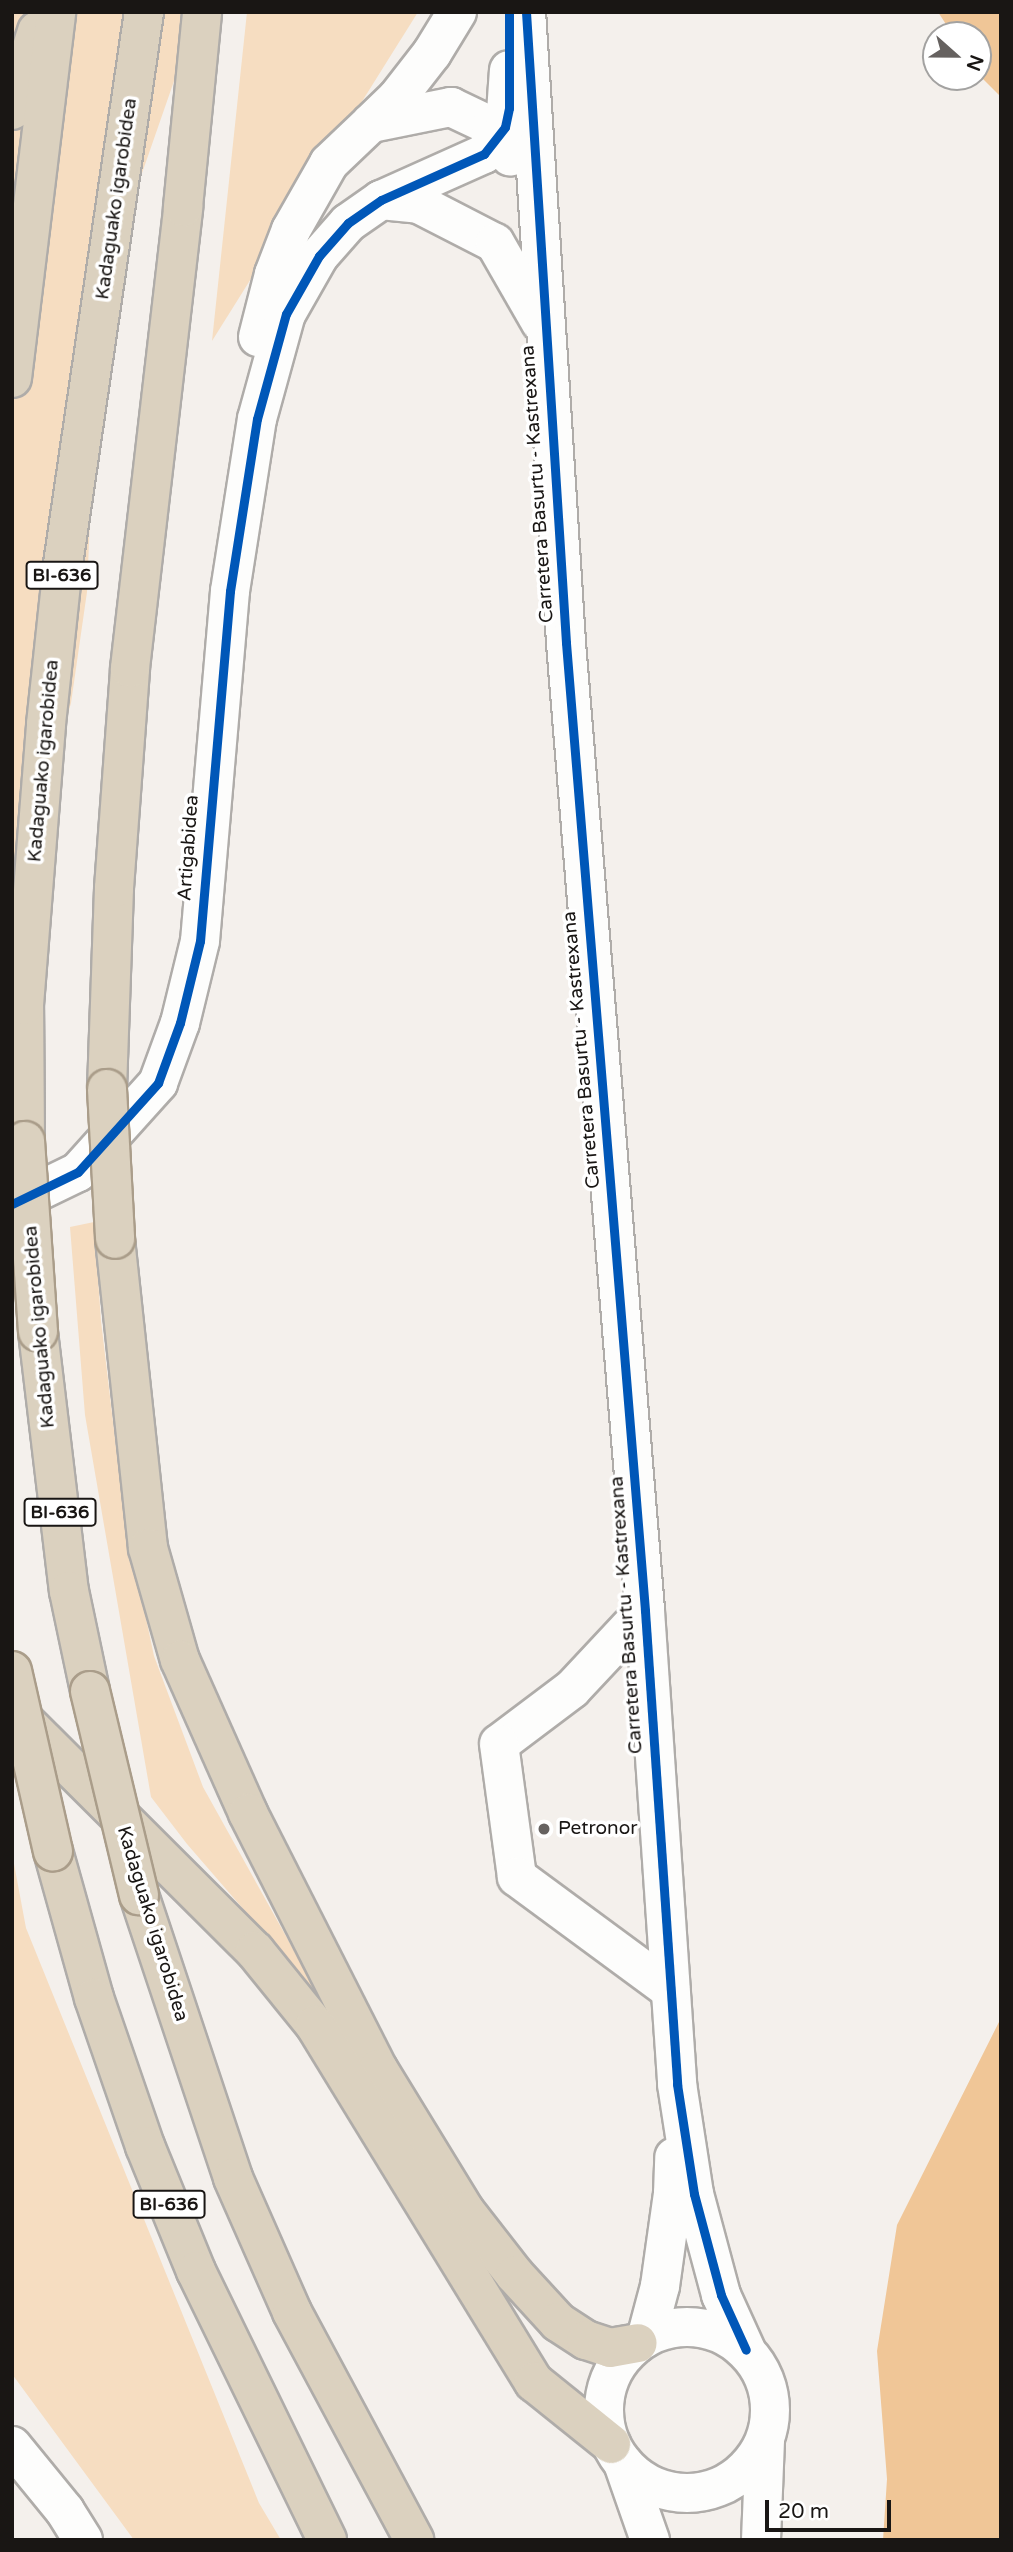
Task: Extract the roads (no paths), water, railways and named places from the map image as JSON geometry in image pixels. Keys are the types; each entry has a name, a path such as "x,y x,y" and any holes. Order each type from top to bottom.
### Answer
{"highway":[{"path":"12,110 44,12"},
{"path":"12,378 56,12"},
{"name":"Kadaguako igarobidea","path":"144,12 63,564 46,724 24,1005 25,1142 38,1332 69,1591 139,1895 233,2178 292,2312 414,2540"},
{"path":"202,12 182,220 130,668 114,888 107,1089 115,1239 148,1548 180,1660 248,1813 378,2069 465,2211 515,2275 558,2322 586,2340 610,2348 643,2339"},
{"name":"BI-636","path":"12,1671 53,1852 94,1998 145,2146 196,2271 327,2540"},
{"path":"12,1709 255,1951 315,2025 534,2382 617,2454"}],"street":[{"path":"257,419 259,326 287,241 329,163 397,98 432,53 457,12"},
{"path":"257,419 286,314 320,256 348,223 382,200 484,154 505,127 509,108 509,12"},
{"name":"Carretera Basurtu - Kastrexana","path":"526,12 567,657 645,1611 677,2084"},
{"path":"371,124 451,107 491,126 515,169 545,330"},
{"path":"382,200 419,204 495,243 545,330"},
{"name":"Artigabidea","path":"12,1204 78,1172 159,1083 180,1023 200,941 230,591 257,419"},
{"path":"645,1611 572,1689 499,1744 517,1877 670,1990"},
{"path":"643,2339 660,2287 673,2194 677,2084"},
{"path":"677,2084 695,2194 721,2295 746,2350 768,2388 771,2415 765,2441 761,2540"},
{"path":"650,2540 604,2420 605,2395 613,2372 628,2351 643,2339 691,2327 717,2332 746,2350"},
{"path":"617,2454 639,2479 660,2489 682,2493 708,2491 733,2481 752,2463 765,2441"},
{"path":"12,2446 65,2511 82,2540"}],"place":[{"name":"Petronor","path":"544,1829"}]}
